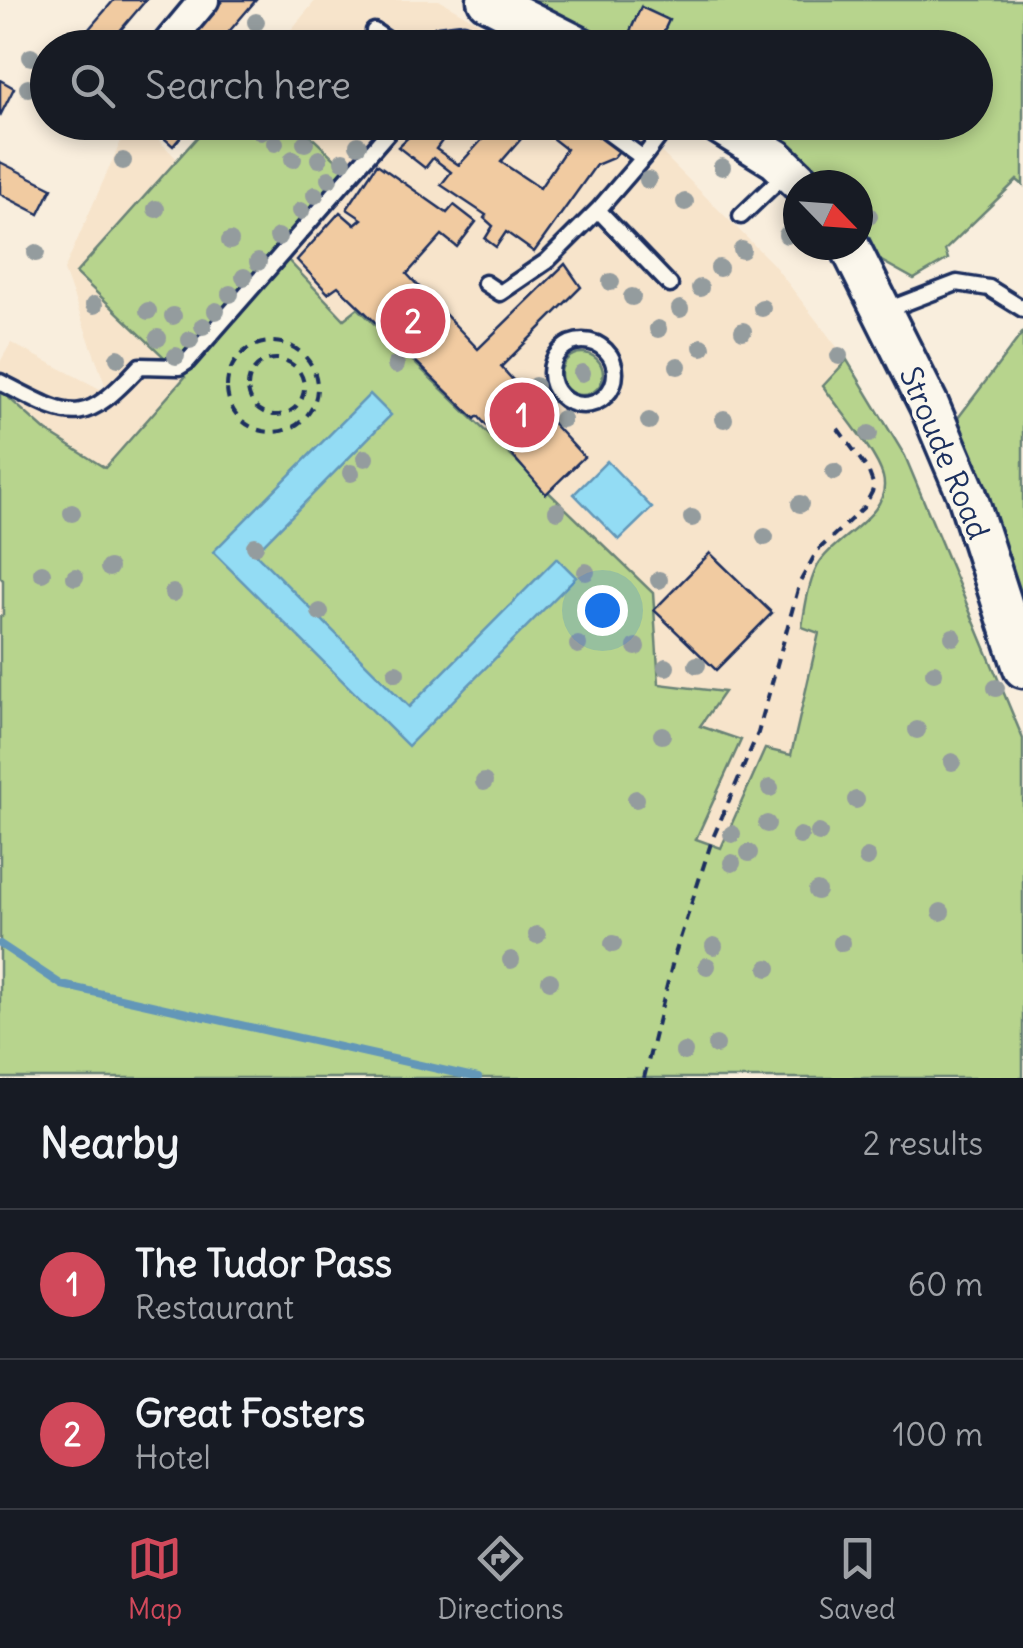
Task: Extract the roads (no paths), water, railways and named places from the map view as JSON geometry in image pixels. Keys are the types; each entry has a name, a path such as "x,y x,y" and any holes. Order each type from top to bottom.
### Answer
{"street":[{"path":"179,30 204,0"},
{"path":"487,0 546,30"},
{"path":"748,140 786,170"},
{"name":"Stroude Road","path":"857,260 929,405 967,495 1023,668"}],"lane":[{"path":"0,382 63,414 90,409 119,389 140,366 178,367 187,362 381,140"},
{"path":"618,140 642,158"},
{"path":"485,282 500,293 547,261 598,210 656,140"},
{"path":"742,216 783,187"},
{"path":"598,210 670,285"},
{"path":"884,311 957,283 989,288 1023,309"},
{"path":"584,342 606,351 615,377 604,398 582,405 561,396 552,376 556,358 563,349 584,342"}],"water":[{"path":"370,394 391,415 255,553 409,707 557,558 576,577 408,746 213,552"},
{"path":"607,461 652,508 619,540 574,494"}],"waterway":[{"path":"0,944 62,985 478,1078"}],"place":[{"name":"Great Fosters","path":"413,321"},
{"name":"The Tudor Pass","path":"522,415"}]}
